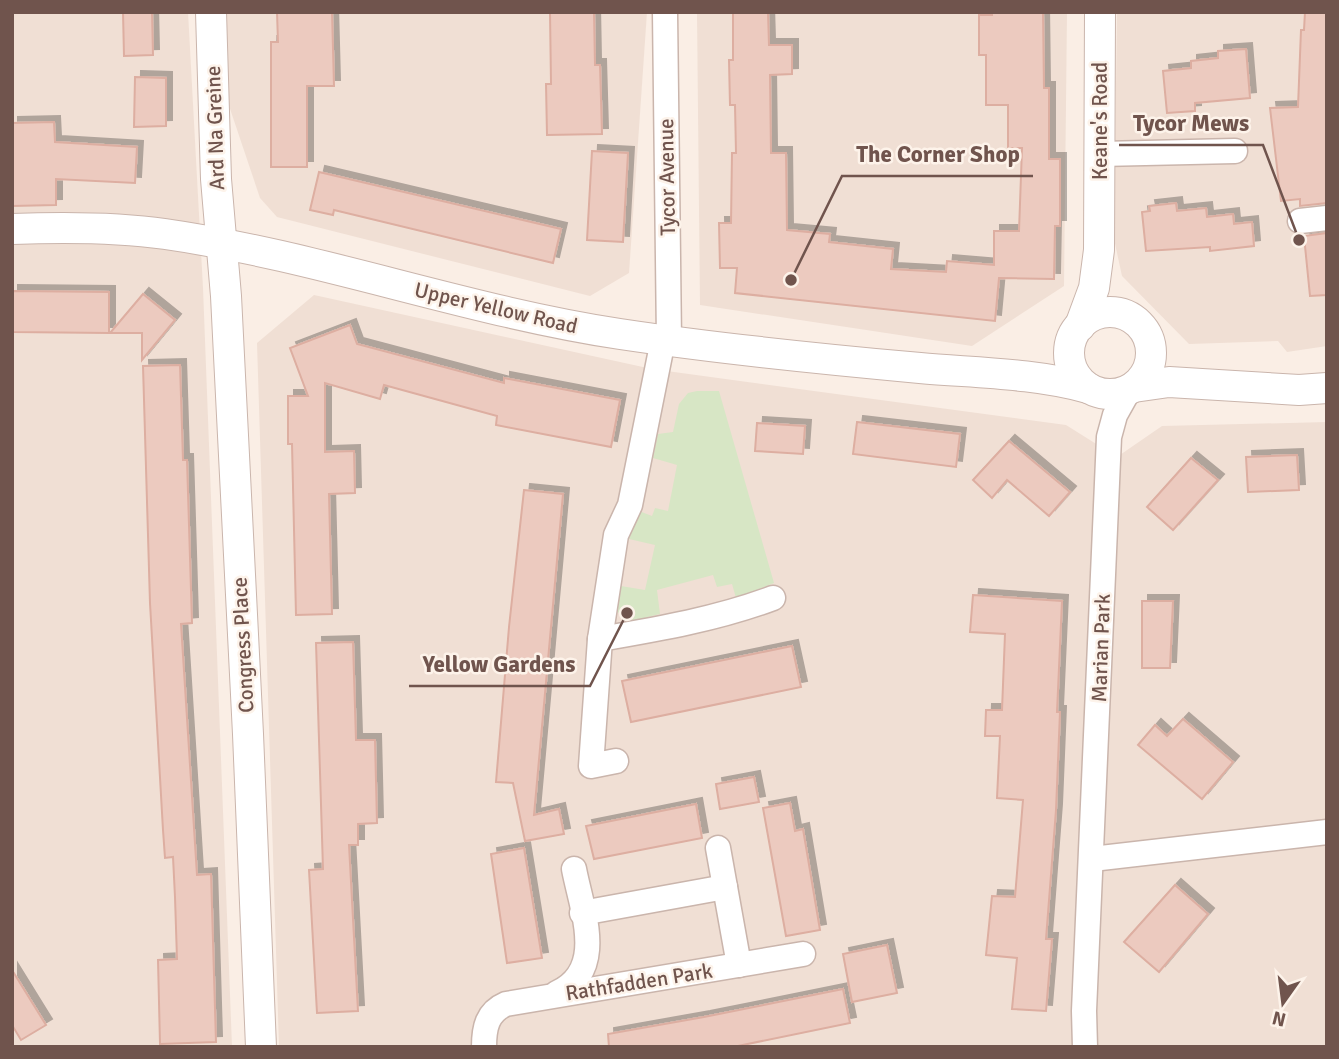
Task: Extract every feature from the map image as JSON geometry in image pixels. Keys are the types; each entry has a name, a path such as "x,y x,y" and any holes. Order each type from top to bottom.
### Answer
{"street":[{"name":"Ard Na Greine","path":"211,12 216,179 222,244"},
{"name":"Tycor Avenue","path":"616,761 590,766 600,639 616,535 630,505 666,341 665,12"},
{"name":"Keane's Road","path":"1076,333 1094,288 1100,231 1100,12"},
{"path":"1100,155 1235,150"},
{"path":"1300,221 1327,218"},
{"name":"Upper Yellow Road","path":"12,229 71,227 166,234 222,244 511,313 666,341 1041,378 1091,389"},
{"name":"Keane's Road","path":"1100,231 1107,266 1135,321"},
{"name":"Congress Place","path":"222,244 248,734 261,1047"},
{"path":"1131,388 1148,369 1151,347 1147,336 1135,321 1126,316 1107,313 1097,315 1076,333 1070,351 1074,372 1091,389 1115,394 1131,388 1170,382 1298,390 1327,387"},
{"name":"Upper Yellow Road","path":"983,373 1030,368 1052,357 1076,333"},
{"path":"1151,347 1196,376 1230,387"},
{"name":"Marian Park","path":"1085,1047 1084,1011 1109,437 1115,415 1131,388"},
{"name":"Marian Park","path":"1091,389 1105,418 1109,437"},
{"path":"600,639 741,610 773,598"},
{"path":"1092,859 1327,832"},
{"name":"Rathfadden Park","path":"718,848 738,965"},
{"name":"Rathfadden Park","path":"540,998 572,986 585,967 588,949 574,869"},
{"path":"582,913 725,887"},
{"name":"Rathfadden Park","path":"484,1047 486,1027 493,1012 506,1004 803,954"}],"shaded area":[{"path":"12,12 188,12 203,288 232,1047 12,1047"},
{"path":"223,12 647,12 629,273 590,296 277,217 260,198 223,88"},
{"path":"697,12 1067,12 1064,286 972,346 700,305"},
{"path":"1117,12 1327,12 1327,346 1287,352 1278,341 1189,344 1122,276 1114,239"},
{"path":"314,295 652,369 1066,425 1117,457 1162,426 1327,422 1327,1047 279,1047 257,343"}],"green space":[{"path":"719,391 774,583 736,598 732,584 717,587 713,575 657,590 660,614 631,621 622,618 616,609 621,586 645,590 655,545 629,539 639,511 652,516 655,508 668,511 677,465 653,458 658,434 673,432 679,404 688,393"}],"building":[{"path":"123,12 152,12 153,55 124,56"},
{"path":"277,12 332,12 334,86 307,86 307,167 271,167 271,42 278,42"},
{"path":"550,12 594,12 595,65 600,65 602,134 547,135 546,84 551,84"},
{"path":"733,12 768,12 769,45 792,45 792,74 770,75 771,153 786,153 787,230 830,234 829,242 893,249 891,269 946,272 947,261 994,265 994,231 1019,231 1022,148 1008,148 1008,105 986,105 986,55 979,55 979,15 992,15 992,12 1043,12 1044,88 1049,88 1049,159 1060,159 1060,226 1055,226 1054,279 999,278 995,321 735,293 737,268 720,268 719,223 731,223 732,153 736,153 735,105 730,105 729,60 733,60"},
{"path":"1305,12 1327,12 1327,203 1300,206 1300,199 1281,201 1270,108 1298,107 1301,30 1304,30"},
{"path":"1246,49 1250,98 1195,103 1195,111 1167,113 1163,71 1191,68 1191,61 1218,58 1218,51"},
{"path":"135,77 166,78 166,126 134,127"},
{"path":"54,122 55,142 137,147 135,183 56,179 56,205 12,206 12,123"},
{"path":"592,151 628,153 623,242 587,240"},
{"path":"319,172 561,229 553,263 334,210 333,215 310,210"},
{"path":"1176,203 1177,211 1206,208 1207,217 1233,214 1234,224 1252,222 1254,246 1210,251 1210,247 1146,251 1142,212 1150,211 1149,206"},
{"path":"1327,233 1327,295 1310,296 1304,236"},
{"path":"12,291 109,292 109,333 12,332"},
{"path":"143,294 175,320 142,360 142,333 110,333"},
{"path":"350,325 357,344 504,383 504,378 620,400 611,447 496,425 497,416 384,385 380,399 325,383 325,452 354,451 355,493 329,494 332,614 296,615 292,444 288,444 288,396 308,396 290,348"},
{"path":"180,365 183,460 187,460 192,623 181,624 197,875 211,874 216,1042 160,1044 158,960 177,959 173,857 165,858 163,830 150,603 143,366"},
{"path":"857,422 960,434 956,467 853,454"},
{"path":"757,423 805,426 803,454 755,451"},
{"path":"1009,441 1070,492 1049,516 1007,480 992,498 973,480"},
{"path":"1297,455 1299,490 1248,492 1246,457"},
{"path":"1191,458 1218,480 1173,530 1147,507"},
{"path":"524,490 563,494 534,815 559,809 564,834 525,841 513,783 496,782"},
{"path":"973,595 1062,601 1056,810 1046,939 1052,939 1046,1011 1012,1009 1017,958 986,955 992,896 1015,897 1023,800 997,798 1000,736 985,736 986,710 1002,710 1005,634 970,632"},
{"path":"1142,601 1173,601 1170,668 1142,668"},
{"path":"353,642 356,740 375,740 377,823 358,824 358,845 349,845 358,1011 317,1013 309,870 323,869 316,643"},
{"path":"792,646 801,687 631,722 622,681"},
{"path":"1183,719 1233,762 1202,799 1138,745 1155,725 1167,736"},
{"path":"754,777 759,802 720,809 716,784"},
{"path":"790,803 795,831 803,829 820,930 786,936 763,808"},
{"path":"696,804 702,838 594,859 586,826"},
{"path":"524,848 542,958 507,963 491,854"},
{"path":"1175,885 1208,914 1159,972 1124,942"},
{"path":"887,945 897,993 852,1002 843,954"},
{"path":"12,970 46,1025 21,1040 12,1025"},
{"path":"843,989 850,1023 733,1047 609,1047 608,1034"}],"place":[{"name":"Tycor Mews","path":"1299,240"},
{"name":"The Corner Shop","path":"791,280"},
{"name":"Yellow Gardens","path":"627,613"}]}
